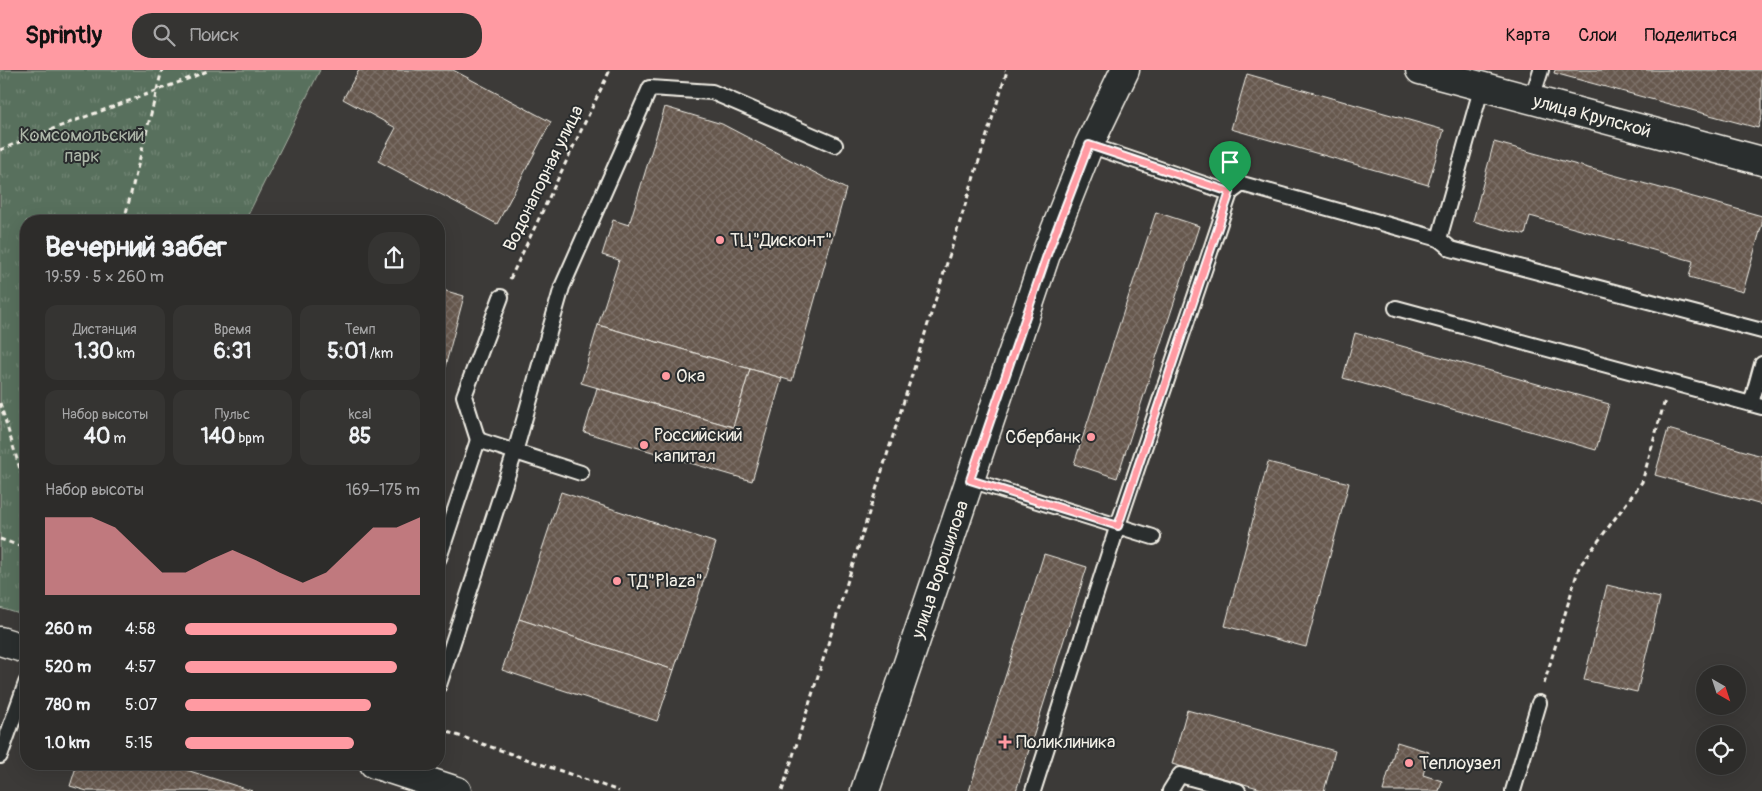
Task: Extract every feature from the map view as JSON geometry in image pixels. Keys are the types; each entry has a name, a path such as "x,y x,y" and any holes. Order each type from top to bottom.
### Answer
{"main road":[{"name":"улица Ворошилова","path":"865,791 1048,252 1089,145 1125,70"},
{"name":"улица Крупской","path":"1420,70 1762,161"},
{"path":"0,641 20,646"},
{"path":"412,770 457,791"}],"lane":[{"path":"1531,101 1541,70"},
{"path":"1438,239 1482,86"},
{"path":"445,642 515,452 562,287 650,88 712,92 834,144"},
{"path":"1089,145 1230,192"},
{"path":"1033,791 1118,526 1230,192 1242,184 1438,239 1451,249 1762,331"},
{"path":"445,540 478,440 464,396 501,297"},
{"path":"1396,308 1757,406 1762,364"},
{"path":"478,440 581,473"},
{"path":"970,480 1153,536"},
{"path":"0,756 20,700"},
{"path":"1513,791 1539,703"},
{"path":"1170,791 1180,775 1238,791"}],"path":[{"path":"125,215 162,70"},
{"path":"0,150 210,70"},
{"name":"Водонапорная улица","path":"501,297 610,70"},
{"path":"782,791 1007,71 1005,70"},
{"path":"1539,703 1579,567 1642,482 1670,382"},
{"path":"0,403 20,469"},
{"path":"0,539 20,546"},
{"path":"445,731 619,791"}],"green space":[{"name":"Комсомольский парк","path":"0,70 320,70 248,215 20,215 20,614 0,608"}],"building":[{"path":"359,70 453,70 551,122 497,224 378,161 396,128 343,99"},
{"path":"1555,70 1762,70 1762,115 1758,128 1554,73"},
{"path":"1247,74 1444,130 1428,185 1231,129"},
{"name":"ТЦ\"Дисконт\"","path":"665,107 722,124 846,189 792,381 598,325 619,260 602,255 613,220 629,225"},
{"path":"1494,142 1762,216 1762,224 1743,292 1689,277 1693,261 1530,216 1525,235 1473,221"},
{"path":"1156,212 1199,226 1117,478 1074,464"},
{"path":"445,291 464,296 445,367"},
{"name":"Ока","path":"598,325 750,369 733,427 581,383"},
{"path":"1355,333 1609,404 1596,450 1343,378"},
{"path":"750,369 782,378 752,481 584,432 597,388 733,427"},
{"path":"1668,429 1762,456 1762,505 1655,475"},
{"path":"1268,462 1349,483 1306,647 1225,626"},
{"name":"ТД\"Plaza\"","path":"561,492 716,543 674,670 519,619"},
{"path":"1044,554 1087,567 1016,791 969,791"},
{"path":"1607,585 1660,598 1637,692 1584,680"},
{"path":"519,619 674,670 657,721 502,670"},
{"path":"1187,710 1335,751 1324,791 1269,791 1172,764"},
{"name":"Теплоузел","path":"1397,742 1429,752 1423,775 1442,781 1439,791 1383,791"},
{"path":"75,770 187,770 252,791 87,791 70,786"}],"place":[{"name":"ТЦ\"Дисконт\"","path":"720,240"},
{"name":"Ока","path":"666,376"},
{"name":"Сбербанк","path":"1091,437"},
{"name":"Российский капитал","path":"644,445"},
{"name":"ТД\"Plaza\"","path":"617,581"},
{"name":"Поликлиника","path":"1005,742"},
{"name":"Теплоузел","path":"1409,763"}],"route":[{"path":"1089,145 1230,192 1118,526 970,480 1048,252 1089,145"}]}
